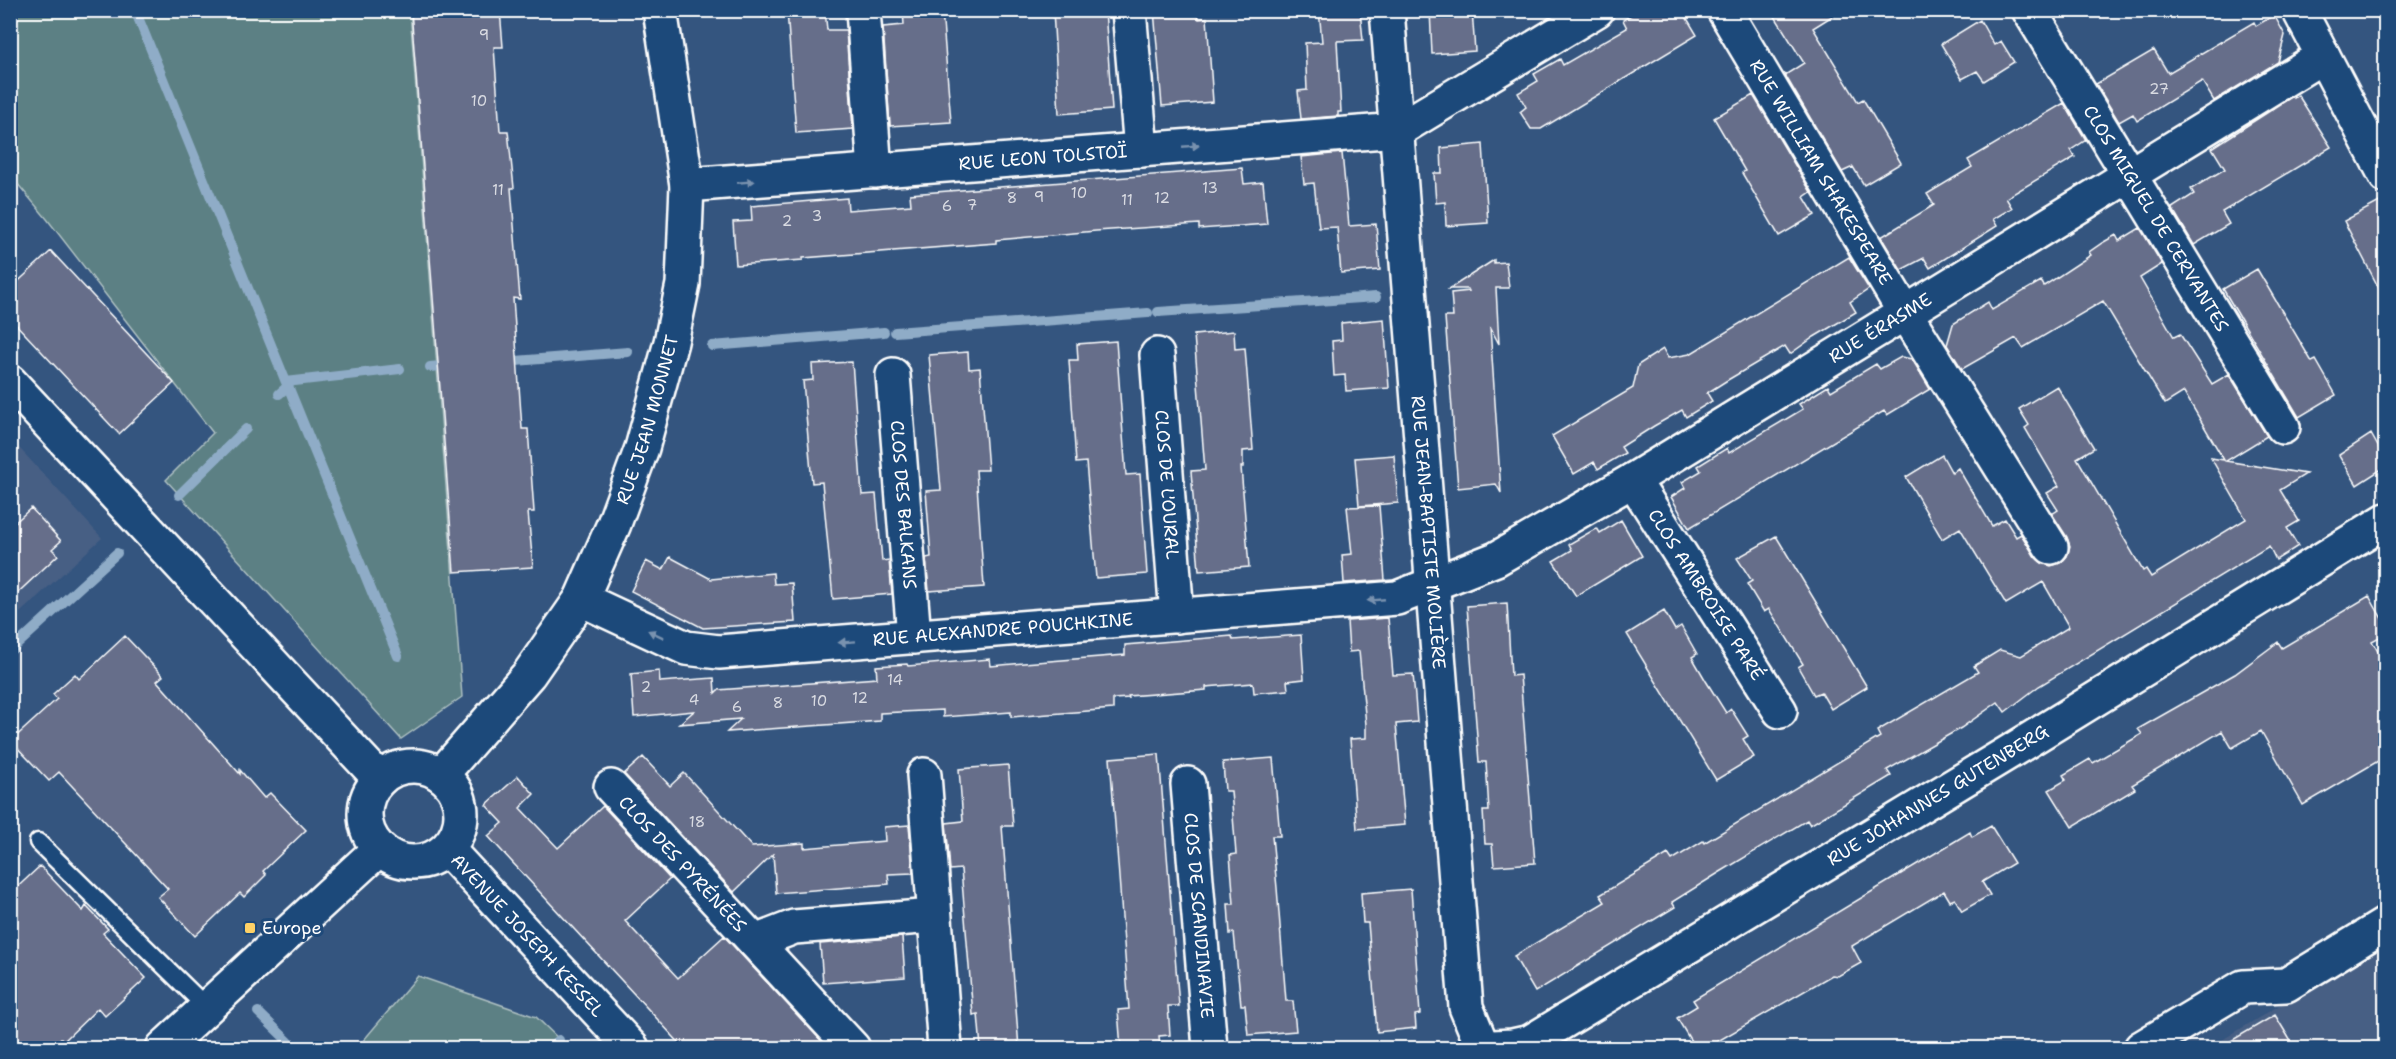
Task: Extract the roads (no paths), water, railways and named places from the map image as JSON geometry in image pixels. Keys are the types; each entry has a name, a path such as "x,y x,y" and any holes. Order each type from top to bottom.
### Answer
{"street":[{"name":"RUE JEAN MONNET","path":"441,775 529,674 581,599 614,524 642,448 671,342 683,284 687,185 660,10"},
{"path":"863,10 875,171"},
{"path":"1129,10 1142,150"},
{"name":"RUE JEAN-BAPTISTE MOLIÈRE","path":"1387,10 1466,1007 1480,1048"},
{"path":"1398,130 1597,10"},
{"name":"RUE WILLIAM SHAKESPEARE","path":"1724,10 1905,313 2051,547"},
{"name":"CLOS MIGUEL DE CERVANTES","path":"2029,10 2283,427"},
{"path":"2299,10 2385,176"},
{"name":"RUE ÉRASME","path":"1432,586 1496,559 1633,480 2323,56"},
{"name":"RUE LEON TOLSTOÏ","path":"687,185 1398,130"},
{"name":"CLOS DE L'OURAL","path":"1157,355 1178,616"},
{"name":"CLOS DES BALKANS","path":"892,375 914,637"},
{"path":"10,382 380,779"},
{"name":"CLOS AMBROISE PARÉ","path":"1633,480 1780,711"},
{"name":"RUE JOHANNES GUTENBERG","path":"1480,1048 1512,1046 1530,1042 2001,757 2385,520"},
{"name":"RUE ALEXANDRE POUCHKINE","path":"581,599 686,648 719,652 1397,598 1432,586"},
{"path":"410,766 432,769 441,775 457,793 461,817 454,840 447,849 428,860 406,862 392,858 379,849 371,839 364,814 371,789 380,779 399,768 410,766"},
{"path":"924,775 945,1048"},
{"name":"CLOS DE SCANDINAVIE","path":"1188,783 1210,1048"},
{"name":"CLOS DES PYRÉNÉES","path":"610,787 853,1048"},
{"path":"163,1048 379,849"},
{"name":"AVENUE JOSEPH KESSEL","path":"447,849 632,1048"},
{"name":"CLOS DES PYRÉNÉES","path":"755,942 794,927 934,916"},
{"path":"2141,1048 2243,987 2286,985 2385,924"}],"lane":[{"path":"38,842 207,1008"}],"waterway":[{"path":"135,10 288,386 279,394"},
{"path":"1158,312 1376,297"},
{"path":"895,332 1148,313"},
{"path":"712,346 884,332"},
{"path":"503,362 628,352"},
{"path":"430,367 452,365"},
{"path":"286,382 400,369"},
{"path":"288,386 398,656"},
{"path":"179,495 246,429"},
{"path":"10,651 117,553"},
{"path":"258,1012 295,1048"},
{"path":"551,1048 559,1040"}],"place":[{"name":"Europe","path":"250,928"}]}
